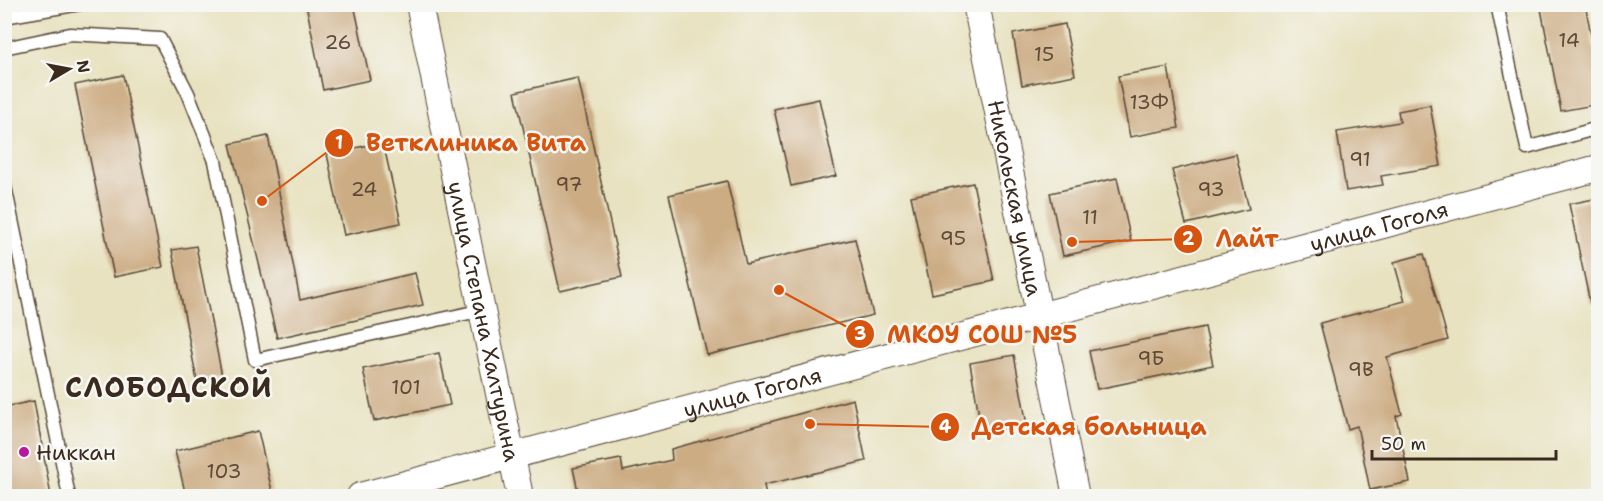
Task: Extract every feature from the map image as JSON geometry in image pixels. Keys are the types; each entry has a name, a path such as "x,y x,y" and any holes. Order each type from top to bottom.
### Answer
{"street":[{"name":"улица Степана Халтурина","path":"419,4 520,496"},
{"name":"Никольская улица","path":"976,4 1076,496"},
{"name":"улица Гоголя","path":"360,496 415,489 512,458 1599,168"}],"lane":[{"path":"4,17 80,4"},
{"path":"1497,4 1527,148 1599,128"},
{"path":"4,48 70,34 160,39 188,93 215,161 255,360 483,310"},
{"path":"4,181 69,496"}],"building":[{"path":"306,4 354,4 370,80 323,90"},
{"path":"1540,4 1585,4 1599,75 1599,104 1561,111"},
{"path":"1065,24 1075,75 1022,85 1013,34"},
{"path":"1168,67 1179,128 1130,137 1118,76"},
{"path":"123,75 163,267 114,277 75,85"},
{"path":"578,78 622,277 560,291 515,92"},
{"path":"819,99 836,176 791,186 774,109"},
{"path":"1430,105 1441,166 1381,176 1383,185 1346,191 1337,132 1400,122 1398,111"},
{"path":"268,136 300,300 415,273 423,305 277,338 230,144"},
{"path":"383,142 401,223 344,235 327,154"},
{"path":"1236,154 1249,209 1186,224 1172,170"},
{"path":"1117,178 1131,241 1063,256 1050,193"},
{"path":"727,181 746,264 855,239 873,315 707,355 669,195"},
{"path":"973,183 994,281 932,294 911,196"},
{"path":"1599,198 1599,302 1590,303 1569,204"},
{"path":"196,246 222,376 197,381 172,250"},
{"path":"1424,254 1448,340 1387,357 1402,414 1396,416 1410,482 1370,490 1357,426 1348,429 1320,323 1405,301 1394,262"},
{"path":"1205,327 1213,365 1097,389 1089,351"},
{"path":"439,353 450,405 374,421 363,369"},
{"path":"1014,355 1027,425 982,433 970,363"},
{"path":"853,399 866,461 764,485 766,496 579,496 573,468 621,459 623,471 672,460 671,449"},
{"name":"Никкан","path":"34,401 51,496 4,496 4,407"},
{"path":"258,431 272,491 247,496 186,496 175,451"}],"place":[{"name":"Ветклиника Вита","path":"262,201"},
{"name":"Лайт","path":"1072,242"},
{"name":"МКОУ СОШ №5","path":"779,290"},
{"name":"Детская больница","path":"810,424"},
{"name":"Никкан","path":"24,452"}],"district":[{"name":"СЛОБОДСКОЙ","path":"169,387"}]}
